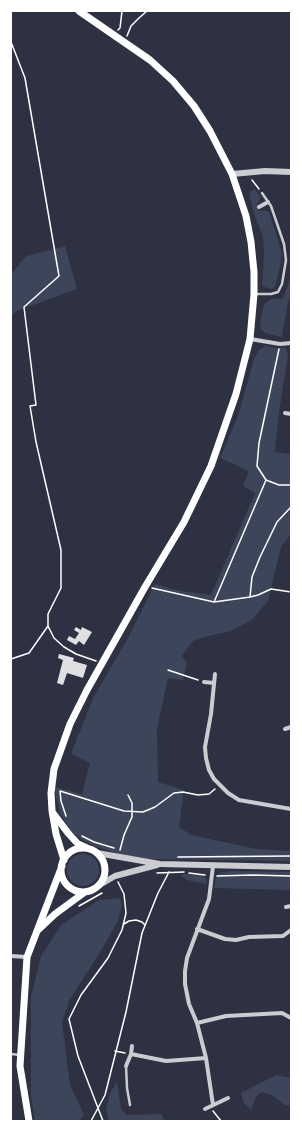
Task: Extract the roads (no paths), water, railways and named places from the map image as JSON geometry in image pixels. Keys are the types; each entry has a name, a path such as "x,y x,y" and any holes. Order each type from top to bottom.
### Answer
{"main road":[{"path":"52,812 78,844 95,852 102,859 105,868 104,876 94,890 85,892 76,891 66,883 62,875 63,863 56,834 52,812 50,793 54,769 70,724 102,663 184,522 210,466 236,394 250,339 254,294 254,272 246,216 232,174 210,130 194,106 173,81 150,60 79,11"},
{"path":"29,1121 22,1080 21,1055 27,957 63,863 69,854 76,850 84,848 95,852"},
{"path":"36,932 55,914 85,892"}],"street":[{"path":"232,174 266,171 291,172"},
{"path":"259,207 268,202"},
{"path":"250,339 280,344 291,343"},
{"path":"285,413 291,414"},
{"path":"215,674 211,714 205,747 209,770 214,779 219,786 239,800 291,809"},
{"path":"204,682 214,683"},
{"path":"285,729 291,727"},
{"path":"95,852 172,865 291,867"},
{"path":"98,886 115,876 160,864"},
{"path":"213,866 209,899 187,958 185,971 185,984 189,1004 197,1023 206,1058 213,1105"},
{"path":"286,907 291,906"},
{"path":"197,929 225,939 236,940 249,937 283,936 291,930"},
{"path":"11,956 27,957"},
{"path":"197,1023 226,1016 282,1013 291,1018"},
{"path":"126,1066 131,1054 132,1046"},
{"path":"131,1054 166,1061 206,1058"},
{"path":"205,1110 228,1098"}],"lane":[{"path":"254,294 272,294 278,292 282,284 286,260 284,244 271,206 262,193"},
{"path":"11,1054 21,1055"},
{"path":"126,1066 127,1088 130,1105"}]}
